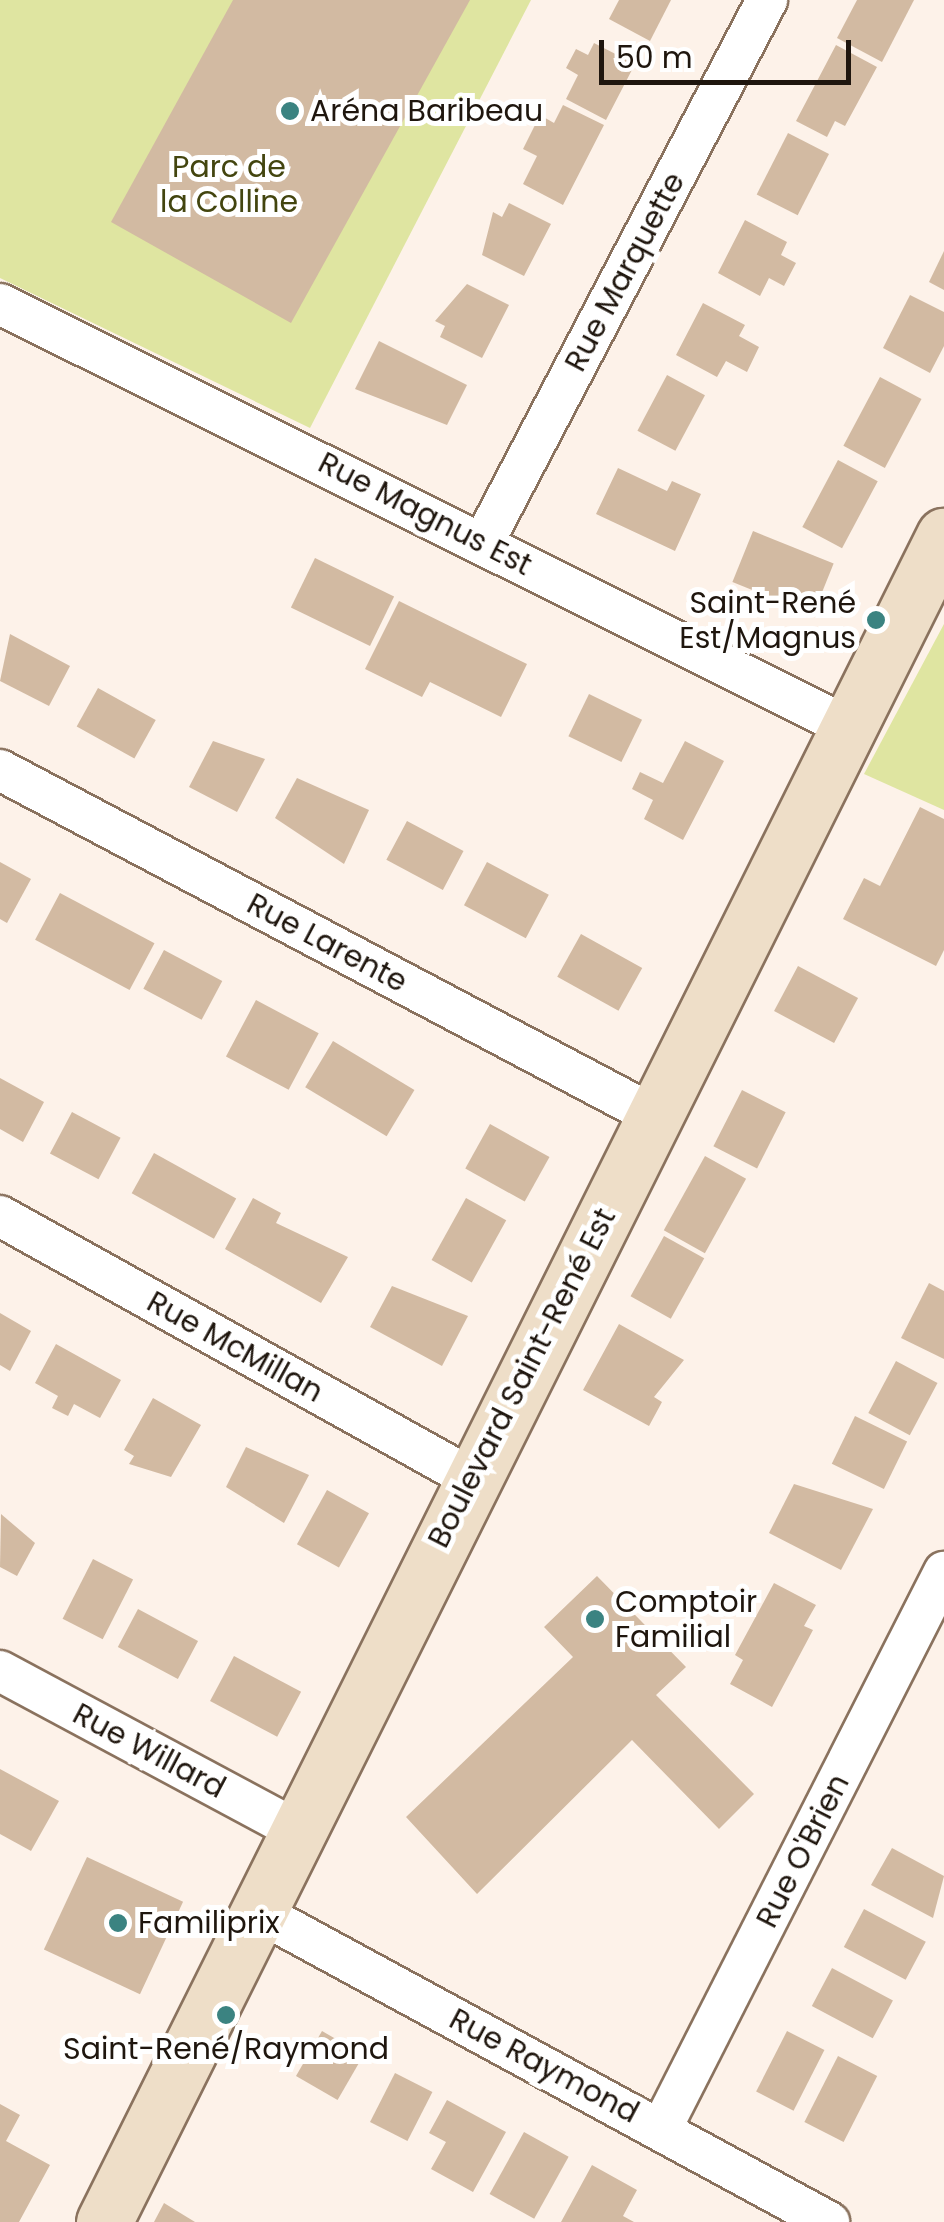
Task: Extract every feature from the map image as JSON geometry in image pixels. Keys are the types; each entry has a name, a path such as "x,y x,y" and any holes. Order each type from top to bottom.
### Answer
{"street":[{"name":"Rue Marquette","path":"483,543 766,0"},
{"name":"Rue Magnus Est","path":"0,304 848,727"},
{"name":"Boulevard Saint-René Est","path":"104,2222 471,1478 944,536"},
{"name":"Rue Larente","path":"0,770 654,1116"},
{"name":"Rue McMillan","path":"0,1216 471,1478"},
{"name":"Rue O'Brien","path":"662,2129 944,1572"},
{"name":"Rue Willard","path":"0,1672 299,1831"},
{"name":"Rue Raymond","path":"258,1912 829,2222"}],"green space":[{"name":"Parc de la Colline","path":"0,0 531,0 310,428 0,278"},
{"path":"944,624 944,810 864,774"}],"building":[{"name":"Aréna Baribeau","path":"233,0 470,0 291,323 111,222"},
{"path":"619,0 671,0 650,41 609,19"},
{"path":"857,0 914,0 882,62 837,38"},
{"path":"594,43 635,64 606,120 566,99 578,75 566,68 576,49 588,55"},
{"path":"836,45 877,67 845,126 835,121 827,137 796,121"},
{"path":"563,105 604,125 563,205 523,184 537,156 523,149 540,115 554,123"},
{"path":"788,133 829,154 798,215 757,194"},
{"path":"509,203 551,224 524,276 482,255 493,212 502,217"},
{"path":"745,220 787,242 781,255 796,263 784,286 769,278 760,296 718,273"},
{"path":"944,251 944,290 929,282"},
{"path":"467,284 509,305 482,358 440,337 445,326 435,321"},
{"path":"910,295 944,312 944,346 930,373 883,348"},
{"path":"703,303 745,325 739,336 759,347 747,372 726,361 717,377 676,355"},
{"path":"379,341 467,385 447,425 355,389"},
{"path":"667,375 705,395 675,451 637,431"},
{"path":"880,377 921,399 885,468 843,446"},
{"path":"838,460 878,481 842,548 802,527"},
{"path":"618,468 667,491 672,481 701,494 675,551 596,514"},
{"path":"753,531 834,564 813,615 732,582"},
{"path":"315,558 394,597 370,646 291,607"},
{"path":"399,601 527,664 501,717 430,682 422,697 365,669"},
{"path":"10,634 70,666 49,706 0,681"},
{"path":"98,688 156,720 134,758 77,726"},
{"path":"589,694 642,720 621,762 568,736"},
{"path":"213,741 265,759 237,812 189,787"},
{"path":"685,741 724,761 683,840 644,819 653,800 632,789 640,772 663,783"},
{"path":"297,778 369,810 344,864 275,818"},
{"path":"920,807 944,819 944,950 936,966 843,919 864,878 880,886"},
{"path":"407,821 464,851 443,890 386,860"},
{"path":"0,862 31,879 7,923 0,919"},
{"path":"487,862 549,895 526,938 464,905"},
{"path":"60,893 154,943 130,990 35,940"},
{"path":"581,934 642,968 618,1011 557,977"},
{"path":"164,950 222,981 202,1020 143,989"},
{"path":"798,966 858,998 834,1043 774,1011"},
{"path":"256,1000 319,1033 289,1090 226,1057"},
{"path":"333,1041 414,1090 387,1136 305,1087"},
{"path":"0,1078 44,1102 23,1142 0,1129"},
{"path":"742,1090 786,1112 757,1168 713,1146"},
{"path":"72,1112 121,1138 98,1179 50,1153"},
{"path":"490,1124 549,1157 525,1202 465,1169"},
{"path":"154,1153 236,1199 214,1239 132,1193"},
{"path":"705,1156 746,1179 705,1253 664,1230"},
{"path":"253,1198 281,1213 276,1223 348,1257 321,1303 225,1249"},
{"path":"466,1198 506,1220 472,1282 432,1260"},
{"path":"664,1236 704,1258 671,1319 631,1296"},
{"path":"929,1283 944,1291 944,1359 901,1338"},
{"path":"392,1286 468,1316 442,1366 370,1327"},
{"path":"0,1313 31,1331 10,1371 0,1365"},
{"path":"619,1324 684,1360 654,1397 662,1402 649,1426 583,1390"},
{"path":"56,1344 121,1380 100,1418 74,1404 68,1416 52,1408 58,1396 35,1383"},
{"path":"896,1361 937,1383 910,1435 868,1413"},
{"path":"153,1398 201,1425 171,1477 129,1464 134,1456 124,1450"},
{"path":"855,1416 907,1441 884,1489 832,1464"},
{"path":"246,1447 309,1475 284,1523 226,1487"},
{"path":"794,1484 873,1509 841,1570 769,1533"},
{"path":"327,1490 369,1513 339,1567 297,1544"},
{"path":"1,1514 35,1543 17,1576 0,1567"},
{"path":"93,1559 133,1579 103,1639 63,1619"},
{"path":"597,1576 686,1667 656,1695 754,1794 719,1829 632,1740 477,1894 406,1817 573,1657 544,1627"},
{"path":"774,1583 816,1605 804,1626 813,1630 772,1707 730,1684 743,1660 735,1655"},
{"path":"138,1609 198,1641 178,1679 118,1647"},
{"path":"234,1656 301,1692 277,1737 210,1701"},
{"path":"0,1769 59,1801 31,1851 0,1834"},
{"path":"892,1848 944,1876 933,1918 871,1885"},
{"path":"87,1857 183,1902 140,1994 44,1949"},
{"path":"864,1909 926,1942 906,1980 844,1947"},
{"path":"832,1968 893,2000 873,2038 812,2006"},
{"path":"322,2031 364,2055 338,2100 296,2076"},
{"path":"787,2031 824,2050 794,2111 756,2092"},
{"path":"838,2056 877,2076 844,2142 804,2122"},
{"path":"395,2073 432,2092 407,2141 370,2122"},
{"path":"447,2100 506,2132 473,2192 431,2169 446,2142 429,2133"},
{"path":"0,2104 20,2115 6,2141 50,2165 19,2222 0,2222"},
{"path":"524,2132 569,2157 534,2219 490,2194"},
{"path":"592,2165 637,2190 623,2216 634,2222 561,2222"},
{"path":"164,2203 195,2222 154,2222"}],"place":[{"name":"Aréna Baribeau","path":"290,111"},
{"name":"Saint-René Est/Magnus","path":"876,620"},
{"name":"Comptoir Familial","path":"595,1619"},
{"name":"Familiprix","path":"118,1923"},
{"name":"Saint-René/Raymond","path":"226,2015"}]}
